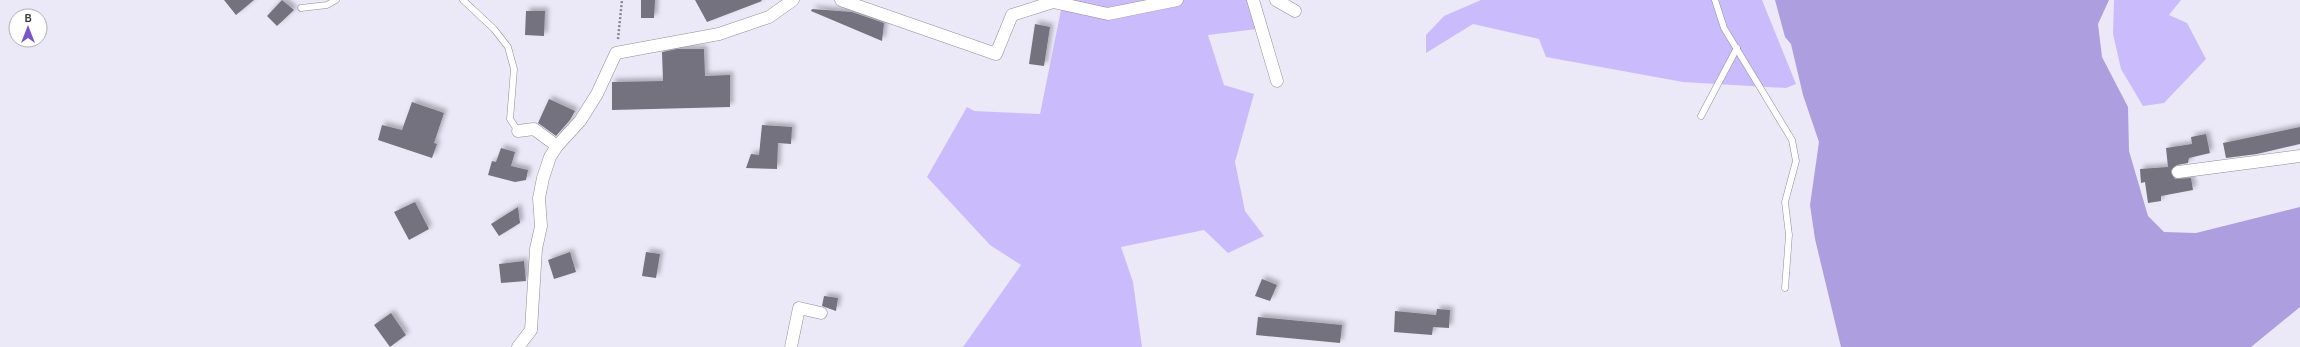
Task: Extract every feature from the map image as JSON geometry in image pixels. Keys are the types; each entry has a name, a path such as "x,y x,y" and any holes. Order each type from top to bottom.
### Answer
{"street":[{"path":"518,347 531,330 536,249 542,226 539,198 543,178 550,157 557,146 580,121 597,94 616,53 719,34 769,17 793,0"},
{"path":"841,0 996,54 1012,15 1053,2 1063,2 1108,14 1177,0"},
{"path":"1253,0 1277,81"},
{"path":"1276,0 1295,11"},
{"path":"518,131 534,129 557,146"},
{"path":"2178,172 2300,156"},
{"path":"791,347 799,308 821,313"}],"lane":[{"path":"301,8 327,5 336,0"},
{"path":"464,0 494,29 508,47 514,69 510,119 518,131"},
{"path":"1715,0 1724,28 1792,140 1795,150 1796,161 1785,202 1789,235 1785,288"},
{"path":"1701,116 1737,48"}],"path":[{"path":"616,53 622,0"}],"shaded area":[{"path":"1063,0 1252,0 1257,29 1208,35 1224,85 1254,94 1235,162 1245,211 1264,236 1228,253 1204,230 1121,247 1133,282 1142,347 963,347 1021,265 990,245 927,177 967,107 974,111 1040,114"},
{"path":"1481,0 1762,0 1796,84 1786,88 1683,82 1546,57 1539,39 1473,24 1426,53 1426,35 1444,16"},
{"path":"1775,0 2109,0 2098,24 2102,57 2128,107 2129,151 2148,216 2164,232 2196,233 2300,207 2300,307 2251,347 1841,347 1815,239 1810,205 1819,142 1803,95 1791,44 1785,37"},
{"path":"2114,0 2181,0 2169,15 2187,23 2206,59 2164,103 2143,106 2121,69 2113,34"}],"building":[{"path":"224,0 254,0 236,15"},
{"path":"282,0 294,10 277,26 267,16"},
{"path":"641,0 655,0 654,18 641,18"},
{"path":"695,0 761,0 762,1 707,22"},
{"path":"812,9 852,12 884,23 882,41 811,11"},
{"path":"526,11 545,11 544,36 525,35"},
{"path":"1035,24 1050,27 1044,66 1029,64"},
{"path":"677,49 704,49 705,76 730,75 730,107 612,110 612,82 663,81 662,52"},
{"path":"549,99 575,111 570,120 556,136 538,123"},
{"path":"412,102 444,113 434,143 437,144 432,158 378,140 382,125 402,130"},
{"path":"762,125 792,127 791,144 778,143 777,169 746,168 751,154 759,155"},
{"path":"2300,127 2300,144 2257,154 2226,158 2223,143"},
{"path":"2206,134 2210,153 2189,158 2188,163 2177,165 2171,170 2171,173 2175,179 2191,178 2193,190 2161,196 2161,201 2148,203 2145,182 2141,183 2140,169 2168,167 2166,148 2192,144 2191,137"},
{"path":"501,148 515,152 511,166 528,170 526,180 515,182 488,175 492,161 496,162"},
{"path":"415,202 429,229 409,240 394,212"},
{"path":"518,207 520,223 499,236 491,224"},
{"path":"570,252 576,272 554,279 548,260"},
{"path":"646,252 660,254 656,278 642,276"},
{"path":"524,261 526,281 501,283 499,264"},
{"path":"1262,279 1277,285 1270,301 1255,296"},
{"path":"824,296 838,298 836,311 822,306"},
{"path":"1437,309 1450,310 1449,328 1433,327 1432,335 1394,332 1395,311 1436,315"},
{"path":"391,313 406,335 390,347 374,325"},
{"path":"1258,317 1342,325 1340,343 1256,335"}]}
